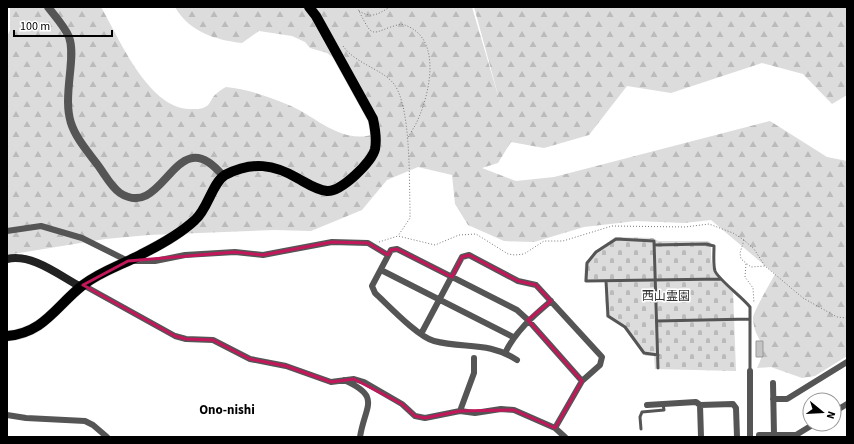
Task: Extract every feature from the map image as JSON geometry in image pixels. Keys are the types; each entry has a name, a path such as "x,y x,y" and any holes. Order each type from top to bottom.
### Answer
{"main road":[{"path":"8,334 29,332 47,320 82,286 112,268 142,254 187,228 206,208 216,186 223,176 241,168 266,165 283,170 315,188 328,191 339,188 368,162 375,150 376,136 373,119 316,16 309,7"},
{"path":"7,258 23,259 36,263 82,286"}],"street":[{"path":"48,7 69,37 72,55 67,101 68,118 78,139 119,192 131,198 145,197 156,190 175,166 187,159 198,158 210,161 223,176"},
{"path":"7,231 41,226 82,238 128,261 155,261 185,255 235,252 264,255 332,242 368,243 388,255"},
{"path":"517,360 496,349 433,341 421,334 375,293 372,286 391,250 397,249 517,310 528,320 582,381"},
{"path":"421,334 440,301 462,257 469,256 518,281 536,285 602,357 600,364 582,381 555,428"},
{"path":"381,270 513,337"},
{"path":"82,286 176,336 186,339 213,340 250,359 286,366 331,382 342,379 354,379 364,382 402,404 415,416 425,418 460,411 475,413 501,409 514,410 555,428 564,436"},
{"path":"506,353 513,337 528,320 551,301"},
{"path":"460,411 474,373 474,358"},
{"path":"773,399 787,399 847,362"},
{"path":"750,371 750,437"},
{"path":"342,379 363,390 367,396 368,403 360,437"},
{"path":"773,382 774,435"},
{"path":"647,405 696,402 700,405 733,404 736,408 737,437"},
{"path":"700,405 701,437"},
{"path":"7,415 26,418 85,421 93,425 107,437"},
{"path":"759,437 759,435 796,436"}],"lane":[{"path":"658,368 656,281 654,241 647,239 616,239 596,252 585,266 586,281 656,281 721,279"},
{"path":"654,245 706,244 714,246 715,271 721,279 744,299 750,307 752,313 750,319 750,371"},
{"path":"606,281 608,316 625,327 644,353 658,355"},
{"path":"657,321 750,319"},
{"path":"641,429 640,417 642,412 664,410 663,404"}],"path":[{"path":"357,7 369,31 375,33 401,24 415,29 427,44 431,75 429,86 419,118 407,139"},
{"path":"359,11 367,16 376,16 390,7"},
{"path":"340,43 355,59 388,79 400,95 407,139 410,218 398,236"},
{"path":"368,243 381,242 398,236 434,245 459,235 476,234 508,254 515,255 524,254 544,241 563,241 612,226 685,227 709,224 733,233 744,240 754,249 765,266 803,298 837,317 847,318"},
{"path":"744,240 740,253 741,259 751,267 765,266"},
{"path":"746,264 745,276 755,294 754,310 752,313"}],"highlighted area":[{"path":"332,242 368,243 388,255 391,250 397,249 452,277 462,257 469,255 518,281 536,285 551,301 528,320 582,381 555,428 514,410 460,411 425,418 415,416 402,404 354,379 331,382 286,366 250,359 213,340 186,339 175,336 83,285 128,261 235,252 263,255"}],"green space":[{"path":"10,7 101,7 126,52 147,84 173,105 188,109 203,108 208,105 215,95 222,89 226,87 234,88 259,94 291,106 329,128 360,137 371,135 377,115 360,87 336,60 327,53 310,48 305,42 292,36 259,31 242,43 213,37 195,29 181,16 175,7 472,7 500,102 474,7 847,7 847,95 832,104 803,74 762,63 671,93 627,86 589,135 544,148 511,142 498,163 482,168 516,181 554,177 770,121 827,157 847,161 847,356 815,376 802,378 771,367 757,368 761,359 762,346 754,326 753,318 775,274 711,220 684,223 636,221 584,227 534,242 504,241 468,225 455,204 452,175 418,167 387,180 362,210 311,231 274,230 149,235 105,239 7,255 7,37 10,30"},
{"name":"西山霊園","path":"615,237 653,238 658,241 708,241 711,243 711,260 716,275 733,290 736,371 655,369 654,356 646,356 624,328 606,317 605,282 584,282 585,264 594,252"}],"building":[{"path":"756,341 763,341 763,357 756,357"}],"district":[{"name":"Ono-nishi","path":"227,410"}]}
